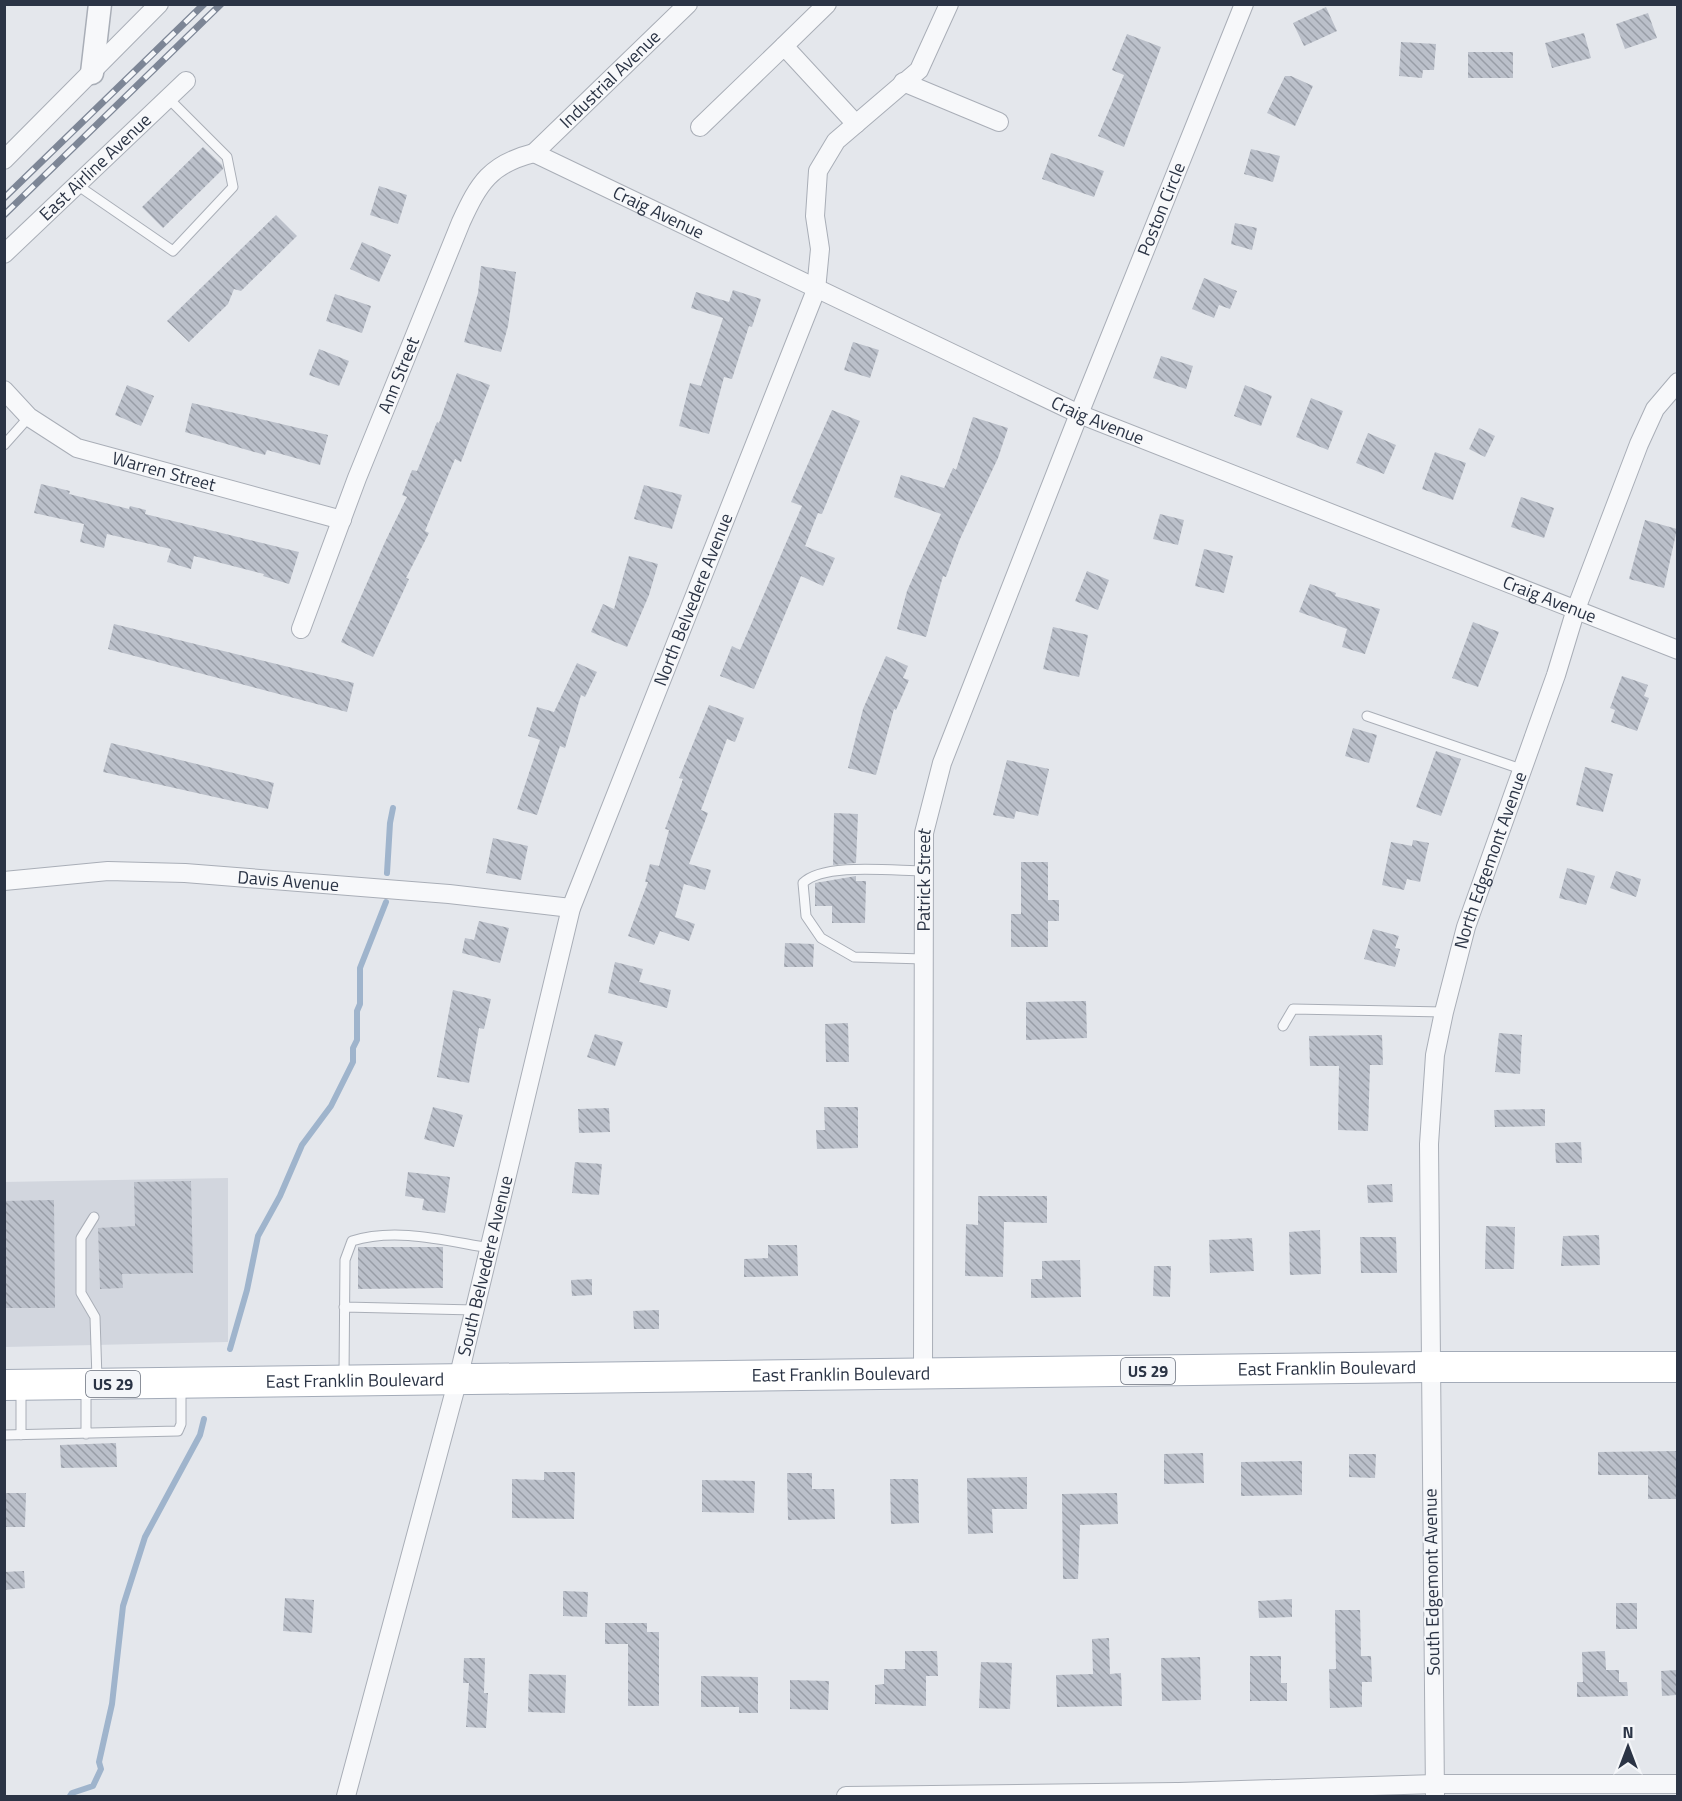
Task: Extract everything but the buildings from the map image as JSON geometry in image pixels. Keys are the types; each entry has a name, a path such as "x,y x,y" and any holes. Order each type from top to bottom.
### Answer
{"main road":[{"name":"East Franklin Boulevard","path":"13,1385 1429,1367 1677,1366"}],"street":[{"path":"92,73 100,4"},
{"path":"4,160 159,4"},
{"name":"Industrial Avenue","path":"534,153 688,4"},
{"path":"700,127 827,4"},
{"name":"North Belvedere Avenue","path":"571,908 816,290 820,249 815,216 818,171 836,141 919,70 949,4"},
{"name":"Poston Circle","path":"1078,414 1244,4"},
{"path":"784,46 856,124"},
{"name":"East Airline Avenue","path":"4,254 186,81"},
{"path":"903,82 999,122"},
{"name":"Craig Avenue","path":"534,153 1078,414 1677,650"},
{"name":"Ann Street","path":"301,629 456,232 477,188 502,164 534,153"},
{"name":"North Edgemont Avenue","path":"1429,1367 1429,1144 1435,1055 1443,1012 1466,927 1556,675 1576,609 1639,444 1655,409 1677,382"},
{"name":"Warren Street","path":"4,390 29,417 77,448 342,520"},
{"name":"Patrick Street","path":"923,1374 924,833 942,763 1078,414"},
{"name":"Davis Avenue","path":"4,881 108,872 185,873 449,894 571,908"},
{"name":"South Belvedere Avenue","path":"346,1797 458,1379 571,908"},
{"name":"South Edgemont Avenue","path":"1429,1367 1435,1790"},
{"path":"846,1797 1179,1795 1677,1784"}],"lane":[{"path":"77,184 173,251 233,187 226,158 168,98"},
{"path":"4,445 29,417"},
{"path":"1367,716 1521,769"},
{"path":"924,871 838,870 810,875 803,883 806,916 821,938 854,957 924,959"},
{"path":"1282,1026 1293,1009 1443,1012"},
{"path":"86,1434 92,1384 95,1317 81,1293 81,1238 94,1217"},
{"path":"344,1381 345,1260 352,1241 365,1237 408,1235 490,1248"},
{"path":"344,1307 475,1310"},
{"path":"4,1435 178,1431 181,1424 180,1384"},
{"path":"13,1385 21,1435"}],"shaded area":[{"path":"228,1178 228,1342 5,1347 4,1182"}],"waterway":[{"path":"387,873 393,808"},
{"path":"230,1349 247,1290 258,1236 280,1196 302,1145 331,1106 353,1062 353,1048 357,1040 357,1011 360,1004 360,968 386,902"},
{"path":"70,1796 72,1793 93,1786 101,1769 99,1762 112,1704 123,1606 145,1537 200,1435 204,1419"}],"railway":[{"path":"4,198 204,4"},
{"path":"4,215 221,4"}]}
